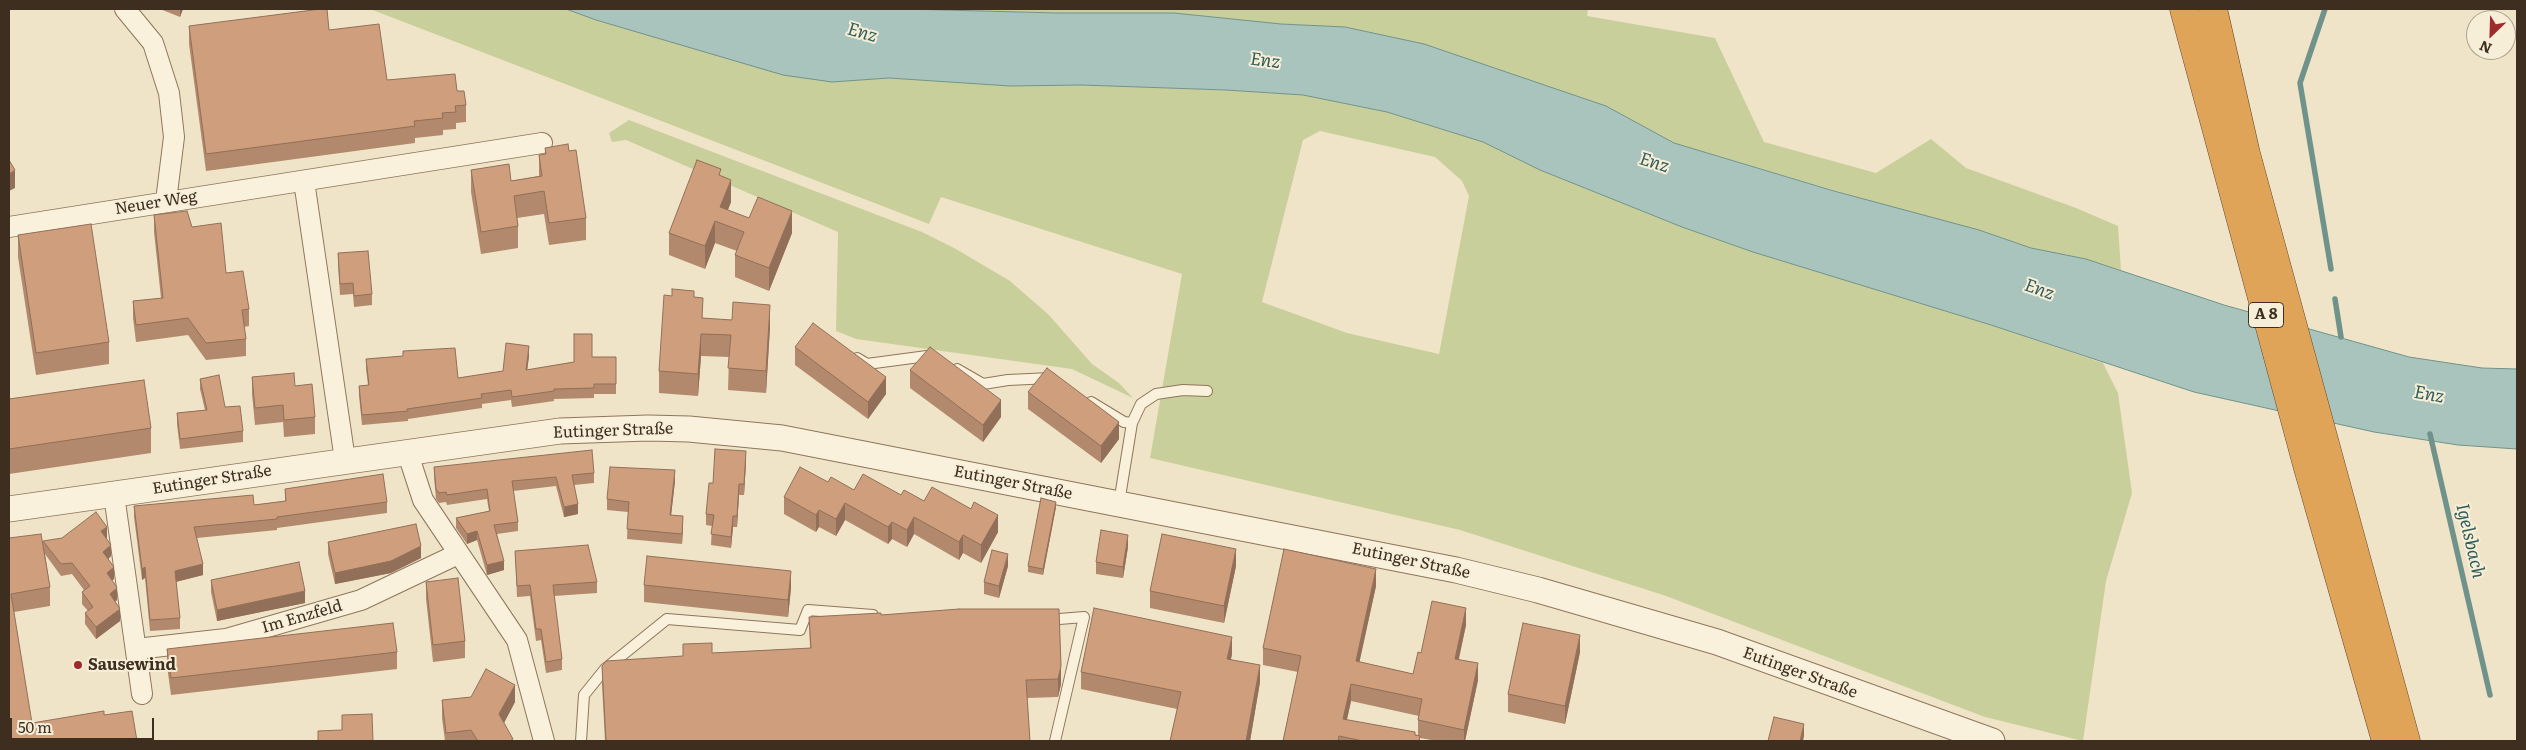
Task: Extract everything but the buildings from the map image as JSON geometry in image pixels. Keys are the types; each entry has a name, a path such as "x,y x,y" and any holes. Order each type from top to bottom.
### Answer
{"highway":[{"name":"A 8","path":"2184,9 2235,158 2318,463 2386,741"},
{"name":"A 8","path":"2213,9 2221,38 2235,158"},
{"path":"2221,38 2229,9"},
{"name":"A 8","path":"2318,463 2406,741"}],"street":[{"path":"125,9 153,43 169,93 174,137 166,201"},
{"name":"Neuer Weg","path":"9,227 542,143"},
{"path":"304,181 345,460"},
{"name":"Eutinger Straße","path":"9,508 114,495 407,451 560,431 648,428 689,429 782,438 1456,570 1538,590 1716,642 1992,741"},
{"path":"407,451 423,500 516,640 544,741"},
{"path":"114,495 142,694"},
{"name":"Im Enzfeld","path":"136,649 226,639 361,600 458,554"}],"lane":[{"path":"851,354 867,364 927,356 945,363 983,384 1008,380 1050,378 1058,383"},
{"path":"1119,503 1132,423 1140,404 1156,394 1183,390 1207,391"},
{"path":"1083,398 1124,422 1132,423"},
{"path":"581,741 584,695 605,669 667,619 800,630 808,610 884,615"},
{"path":"1038,620 1084,617 1055,741"}],"green space":[{"path":"370,9 567,9 599,21 677,43 832,82 889,78 1010,86 1081,85 1226,90 1303,95 1387,112 1483,142 1540,170 1682,227 1753,252 1991,325 2103,363 2118,393 2132,493 2106,581 2083,741 1985,717 1666,596 1460,530 1150,458 1182,274 941,197 929,224","holes":["1320,131 1435,157 1462,181 1469,196 1439,354 1347,333 1262,302 1303,140"]},
{"path":"906,9 1588,9 1587,16 1715,38 1764,142 1876,173 1931,139 1966,168 2076,208 2118,226 2121,270 2086,259 2031,248 1979,230 1924,217 1674,143 1606,106 1423,44 1345,27 1281,24 1174,13 1057,13"},
{"path":"629,120 922,232 956,249 1010,281 1049,315 1092,364 1119,383 1133,398 1072,369 856,339 836,331 838,232 626,140 612,142 609,133"}],"water":[{"name":"Enz","path":"566,9 906,9 1057,13 1174,13 1281,24 1345,27 1424,44 1606,106 1674,143 1834,191 1979,230 2031,248 2086,259 2224,305 2409,357 2482,368 2517,369 2517,449 2458,445 2374,432 2194,392 1991,325 1753,252 1682,227 1540,170 1483,142 1387,112 1303,95 1226,90 1081,85 1010,86 889,78 832,82 783,75 596,20"}],"waterway":[{"path":"2325,9 2300,83 2331,269"},
{"path":"2335,299 2341,337"},
{"name":"Igelsbach","path":"2430,434 2490,695"}],"place":[{"name":"Sausewind","path":"78,665"}]}
